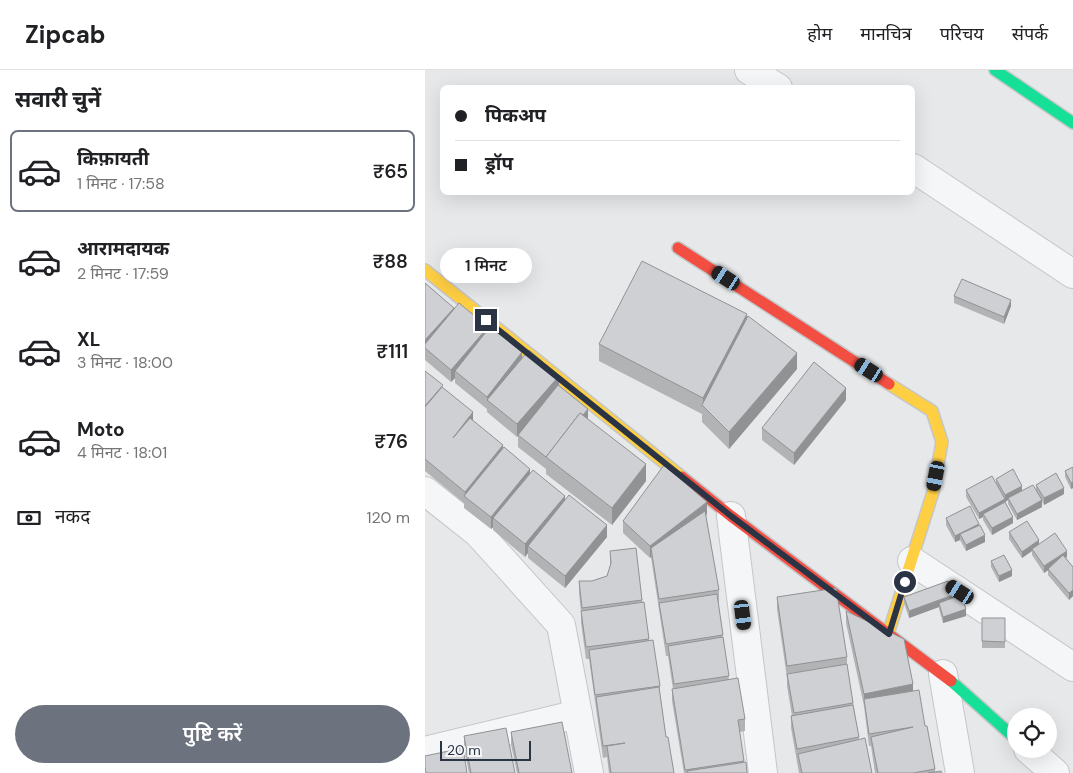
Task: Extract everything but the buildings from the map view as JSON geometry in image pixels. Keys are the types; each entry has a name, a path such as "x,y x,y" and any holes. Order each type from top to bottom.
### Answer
{"street":[{"path":"749,70 773,85"},
{"path":"995,70 1073,123"},
{"path":"915,169 1073,274"},
{"path":"679,248 932,411 942,442 933,492 889,634"},
{"path":"425,270 731,516 943,674 1007,731"},
{"path":"425,492 478,533 561,625 589,773"},
{"path":"731,516 763,773"},
{"path":"911,561 1073,667"},
{"path":"943,674 960,773"},
{"path":"425,751 578,714"},
{"path":"1038,758 1055,773"}],"traffic: fast":[{"path":"995,70 1073,123"},
{"path":"951,681 1007,731"}],"traffic: slow":[{"path":"425,270 682,477"},
{"path":"888,634 933,492 942,442 932,411 889,384"}],"traffic: jam":[{"path":"678,248 889,384"},
{"path":"682,477 951,681"}],"route":[{"path":"486,320 731,516 889,634 905,582"}]}
